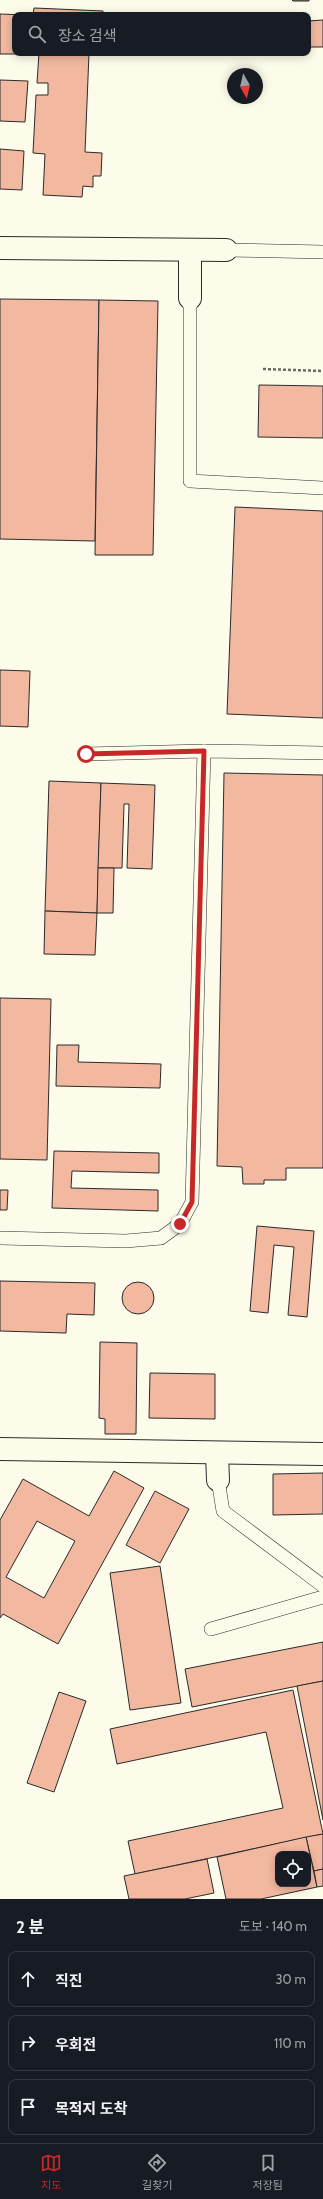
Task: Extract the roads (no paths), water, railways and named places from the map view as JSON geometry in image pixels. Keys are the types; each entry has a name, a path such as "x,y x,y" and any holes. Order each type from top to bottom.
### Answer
{"street":[{"path":"0,248 226,250"},
{"path":"190,250 190,298"},
{"path":"0,1449 323,1454"},
{"path":"217,1453 218,1480"}],"lane":[{"path":"226,250 323,252"},
{"path":"190,298 190,481 323,488"},
{"path":"0,1238 126,1241 161,1238 180,1224 192,1202 204,751"},
{"path":"86,754 204,751 323,753"},
{"path":"218,1480 223,1511 323,1586"},
{"path":"211,1629 323,1597"}]}
